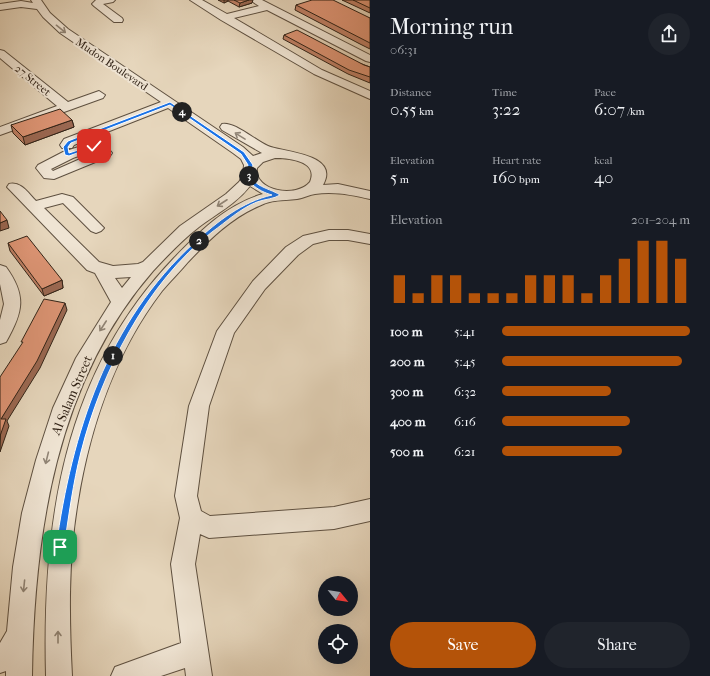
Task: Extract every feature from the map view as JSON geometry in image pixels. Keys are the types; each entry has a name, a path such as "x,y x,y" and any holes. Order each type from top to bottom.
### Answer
{"street":[{"path":"110,0 99,2 97,4 118,20"},
{"path":"195,0 318,72 370,94"},
{"path":"255,0 370,59"},
{"path":"0,6 31,2"},
{"name":"Mudon Boulevard","path":"31,2 64,31 243,153 250,171"},
{"path":"227,19 268,7"},
{"name":"Mudon Boulevard","path":"56,8 72,24 194,106"},
{"name":"27 Street","path":"0,53 66,107"},
{"path":"0,131 99,95"},
{"path":"68,155 65,147 69,142 170,103"},
{"path":"214,119 249,142 274,154 297,156 307,160 314,165 319,172 320,178 317,185 301,194 278,195 260,188 255,184 250,171 256,160 274,154"},
{"name":"Al Salam Street","path":"19,676 19,635 28,550 38,495 50,446 65,403 82,365 96,338 119,301 148,266 191,226 239,191 250,171"},
{"path":"319,172 370,187"},
{"path":"14,187 35,206 93,266 101,270 116,272 138,270 148,266"},
{"path":"310,190 338,188 370,195"},
{"name":"Al Salam Street","path":"59,676 57,596 60,547 67,496 90,410 106,371 124,336 143,305 164,277 186,253 233,213 256,200 278,195"},
{"path":"35,206 62,198 68,200 96,228"},
{"path":"124,676 197,664 183,564 191,518 186,496 199,406 226,331 259,285 292,251 308,240 329,235 348,235 370,239"},
{"path":"101,270 119,301"},
{"path":"0,271 8,281 13,294 13,308 8,324 0,337"},
{"path":"191,518 209,527 334,518 370,510"},
{"path":"0,660 10,651 19,635"}],"building":[{"path":"234,0 249,0 240,3"},
{"path":"312,0 333,0 370,18 370,43 296,5"},
{"path":"353,0 370,0 370,8"},
{"path":"297,30 370,67 370,77 349,70 284,35"},
{"path":"60,109 72,120 23,137 11,125"},
{"path":"0,211 7,220 0,223"},
{"path":"27,236 62,280 42,289 8,243"},
{"path":"44,299 65,303 37,361 1,419 6,419 0,436 0,377 23,342 21,342"}],"route":[{"path":"60,547 67,496 90,410 106,371 124,336 143,305 164,277 186,253 209,232 233,213 246,205 256,200 278,195 265,191 255,184 249,177 251,165 243,153 170,103 69,142 65,147 68,155 94,146"}]}
